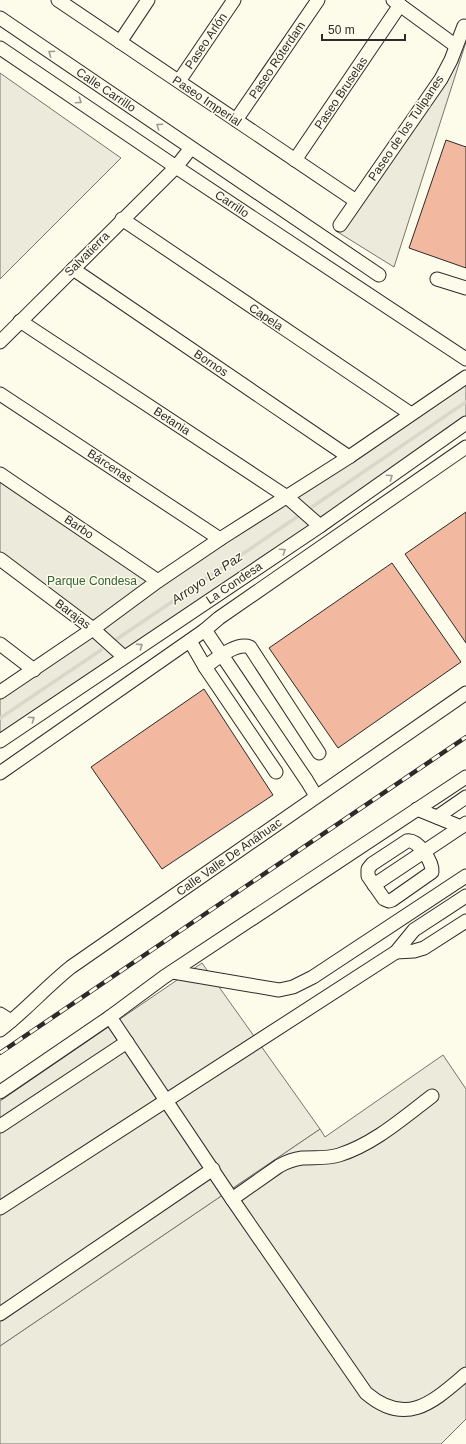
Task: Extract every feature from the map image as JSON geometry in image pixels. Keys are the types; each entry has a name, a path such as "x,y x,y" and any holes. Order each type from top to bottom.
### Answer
{"street":[{"name":"Paseo Imperial","path":"58,0 356,201"},
{"path":"120,42 148,0"},
{"name":"Paseo Arlón","path":"179,82 234,0"},
{"name":"Paseo Róterdam","path":"236,120 318,0"},
{"path":"397,3 456,46"},
{"name":"Paseo Bruselas","path":"295,160 397,3"},
{"name":"Calle Carrillo","path":"0,18 379,275"},
{"name":"Paseo de los Tulipanes","path":"340,225 440,79 451,60 464,26"},
{"name":"Carrillo","path":"0,48 176,167 466,359"},
{"path":"176,167 191,148"},
{"name":"Salvatierra","path":"0,342 176,167"},
{"name":"Capela","path":"122,220 411,414"},
{"name":"Bornos","path":"73,269 349,457"},
{"path":"437,279 466,288"},
{"name":"Betania","path":"20,321 287,497 320,526"},
{"path":"0,692 93,629 158,581 220,539 349,457 466,377"},
{"name":"Bárcenas","path":"0,394 220,539"},
{"name":"La Condesa","path":"0,741 320,526 466,423"},
{"path":"0,773 190,641 219,618 466,447"},
{"name":"Barbo","path":"0,474 158,581"},
{"name":"Barajas","path":"0,559 93,629 124,657"},
{"path":"205,630 316,796"},
{"path":"190,641 205,667 276,772"},
{"path":"0,644 34,670"},
{"path":"205,667 237,646 245,645 250,647 319,753"},
{"name":"Calle Valle De Anáhuac","path":"0,1030 12,1021 44,989 71,967 466,693"},
{"path":"0,1092 173,972 466,777"},
{"path":"437,817 466,797"},
{"path":"417,809 463,825"},
{"path":"374,885 463,825"},
{"path":"409,841 415,842 431,864 432,872 392,900 389,901 384,899 374,885 368,876 369,866 409,841"},
{"path":"173,972 279,990 293,987 313,977 465,878"},
{"path":"0,1208 396,952 414,930 466,896"},
{"path":"396,952 414,951 424,948 466,921"},
{"path":"0,1014 12,1021"},
{"path":"110,1017 360,1386 374,1399 390,1407 399,1409 417,1408 434,1400 466,1374"},
{"path":"0,1126 127,1042"},
{"path":"232,1199 286,1162 302,1158 327,1158 338,1156 352,1150 391,1126 432,1096"},
{"path":"0,1314 213,1169"}],"green space":[{"path":"466,19 466,42 394,267 336,231 456,46"},
{"path":"0,73 121,158 0,279"},
{"name":"Parque Condesa","path":"466,377 466,423 0,741 0,693 93,629 0,559 0,474 158,581"},
{"path":"443,1055 466,1089 466,1419 441,1444 0,1444 0,1346 320,1129 325,1137"}],"shaded area":[{"path":"202,963 320,1129 0,1346 0,1101"}],"building":[{"path":"446,140 466,147 466,268 409,248"},
{"path":"466,512 466,643 405,554"},
{"path":"392,563 461,662 338,748 269,648"},
{"path":"204,689 273,795 162,869 91,767"}],"waterway":[{"name":"Arroyo La Paz","path":"312,507 466,402"},
{"name":"Arroyo La Paz","path":"117,639 297,517"},
{"name":"Arroyo La Paz","path":"0,718 101,650"}],"railway":[{"path":"0,1053 466,737"}]}
